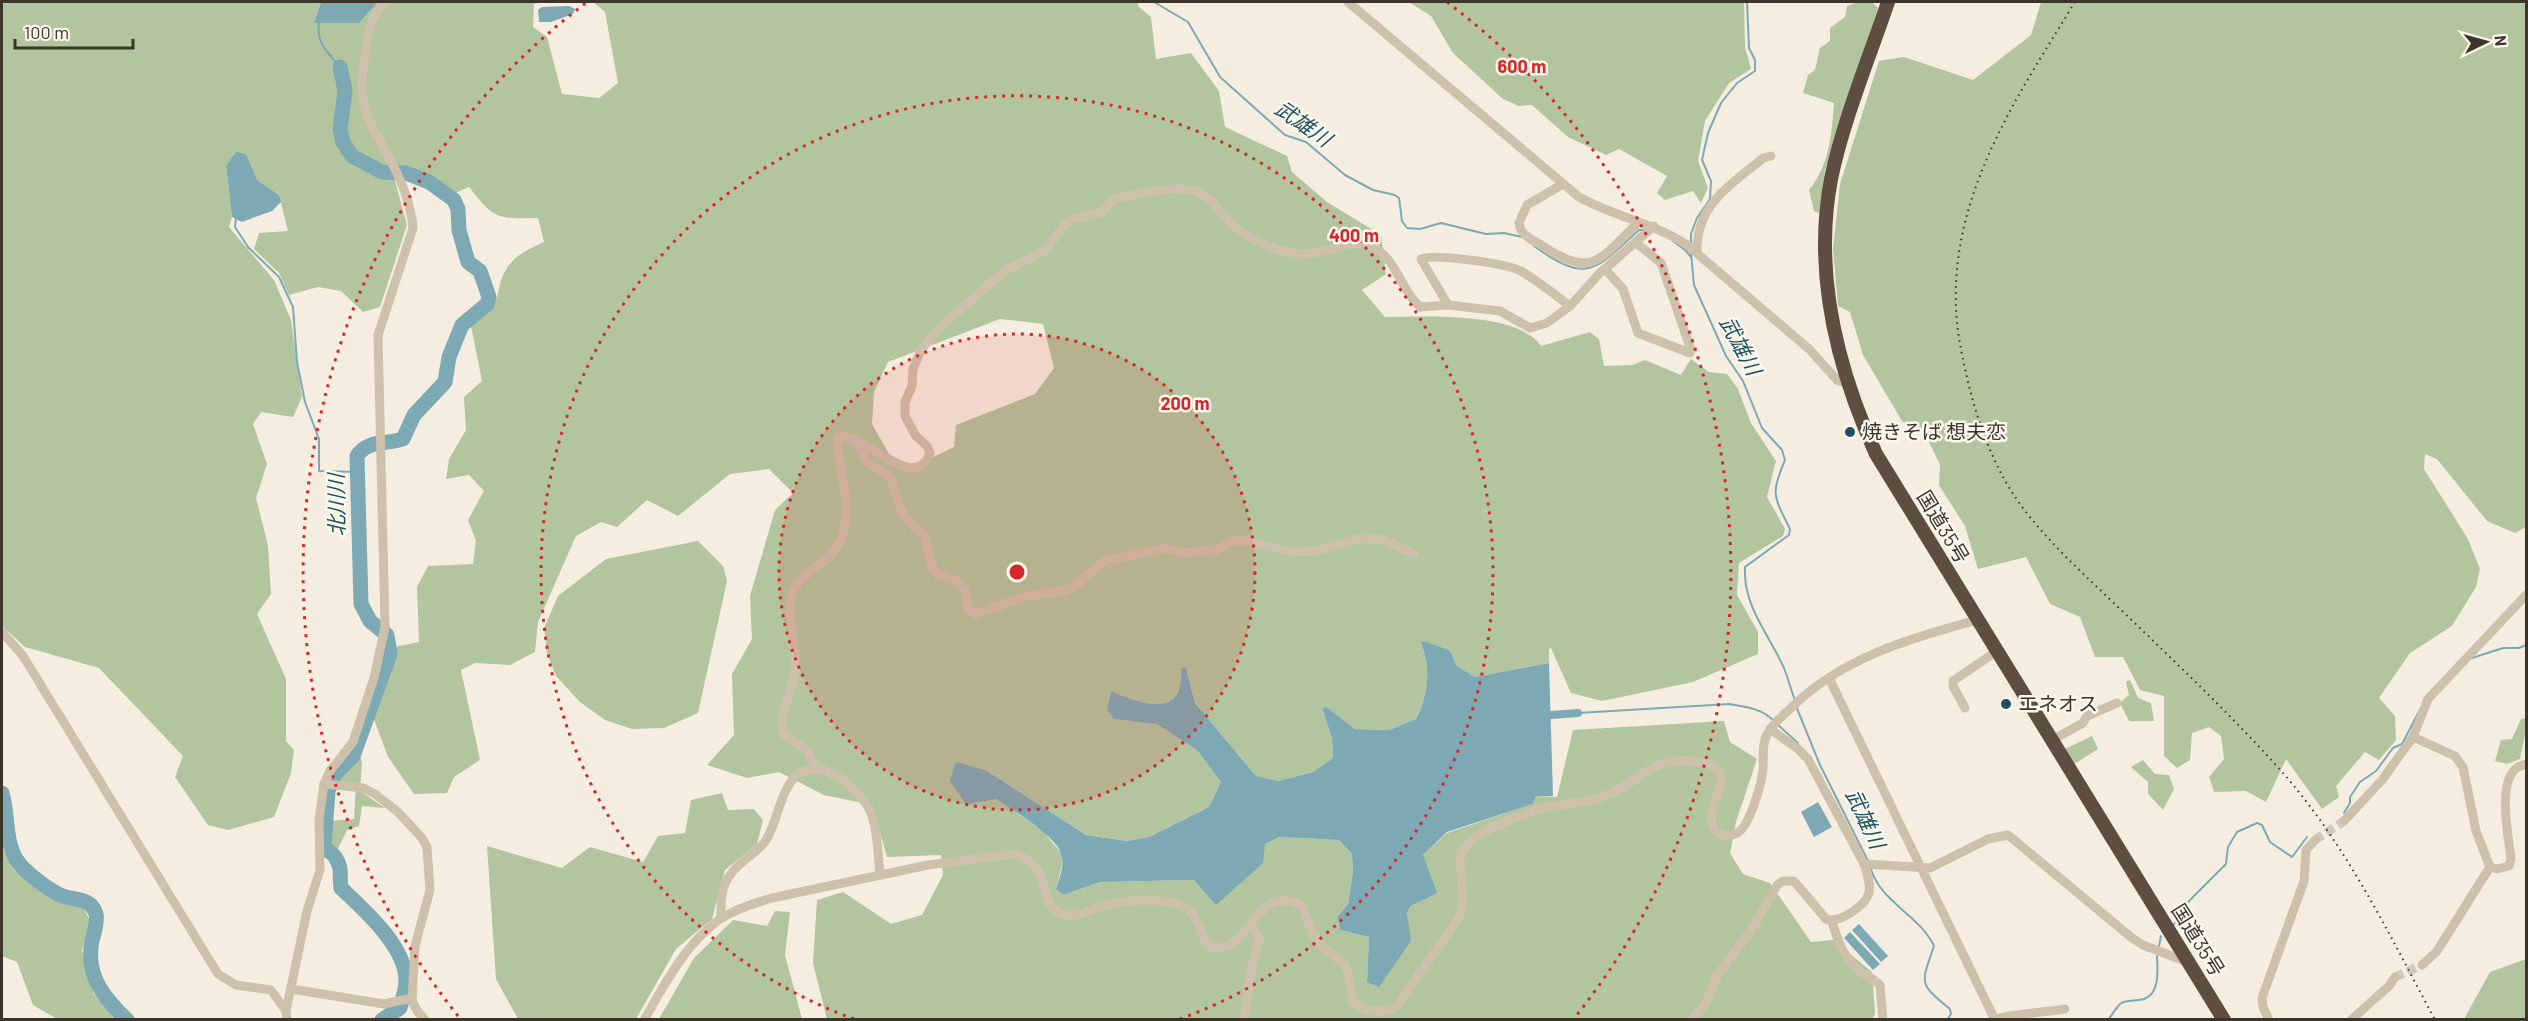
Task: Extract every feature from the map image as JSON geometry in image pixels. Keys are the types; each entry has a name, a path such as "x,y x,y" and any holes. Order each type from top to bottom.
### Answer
{"highway":[{"name":"国道35号","path":"1888,2 1838,152 1826,210 1824,246 1828,300 1834,336 1848,384 1876,454 2224,1020"}],"street":[{"path":"286,1016 307,911 320,870 319,820 324,784 330,771 353,742 374,678 386,627 378,335 412,228 412,216 396,172 369,120 364,103 364,61 368,35 373,18 385,2"},
{"path":"1348,2 1579,197 1595,206 1639,222 1650,230 1692,250 1809,349 1837,380 1848,384"},
{"path":"1692,250 1698,228 1716,198 1763,158 1771,156"},
{"path":"1563,184 1527,205 1519,224 1522,233 1560,258 1579,264 1593,262 1639,222"},
{"path":"818,769 805,748 789,740 783,734 780,723 793,687 796,665 791,610 792,596 800,582 826,561 843,534 844,500 837,443 839,437 847,435 854,438 889,460 908,468 918,467 927,462 930,453 927,446 916,436 905,416 905,402 912,386 913,369 921,350 941,326 1006,270 1046,250 1065,224 1072,219 1102,212 1114,199 1130,195 1177,189 1197,191 1237,228 1255,239 1300,254 1315,254 1357,244 1367,245 1384,255 1420,307 1448,305 1500,311 1530,328 1547,323 1570,306 1605,269 1650,230"},
{"path":"1605,269 1623,289 1638,333 1690,353 1691,350 1661,263 1635,242"},
{"path":"1448,305 1421,259 1427,256 1447,257 1518,270 1570,306"},
{"path":"854,438 867,462 891,477 900,508 909,524 924,534 932,567 938,574 957,581 965,590 968,609 975,614 1027,596 1064,591 1075,586 1104,561 1167,548 1182,553 1216,550 1233,541 1244,540 1291,552 1316,550 1361,538 1384,540 1414,554"},
{"path":"2344,821 2382,780 2413,737 2428,699 2526,595"},
{"path":"644,1020 683,955 721,918 748,905 928,865 1014,854 1026,858 1036,866 1043,879 1049,904 1056,912 1066,916 1103,905 1163,900 1184,906 1194,914 1208,946 1217,950 1227,948 1235,942 1266,906 1278,900 1290,899 1302,906 1313,934 1322,946 1344,964 1348,973 1353,1002 1373,1012 1385,1012 1397,1006 1458,920 1463,907 1464,894 1459,869 1461,851 1478,836 1546,807 1585,802 1606,796 1659,764 1674,759 1711,764 1717,768 1721,777 1721,785 1711,814 1711,824 1716,832 1725,836 1735,834 1743,830 1747,822 1763,772 1764,740 1774,725 1807,693 1879,650 1977,620"},
{"path":"2,632 23,656 218,974 236,985 271,990 286,1016"},
{"path":"1965,708 1953,686 1953,681 1997,651"},
{"path":"1829,678 1995,1019 2019,1013 2032,1015 2065,1009"},
{"path":"2052,740 2083,723 2087,716 2117,703"},
{"path":"1692,1020 1707,1002 1716,977 1752,929 1778,884 1783,881 1794,881 1826,920 1832,921 1843,919 1866,898 1869,883 1864,864 1808,759 1774,725"},
{"path":"2413,737 2455,756 2463,767 2476,831 2490,867"},
{"path":"2490,867 2497,869 2509,866 2511,859 2504,801 2512,774 2517,768 2526,764"},
{"path":"721,918 720,898 731,871 767,840 786,791 795,777 802,772 818,769 839,776 864,800 872,816 880,875"},
{"path":"324,784 363,788 375,794 398,812 422,838 427,847 430,890 415,946 406,1000"},
{"path":"1864,864 1930,868 1988,839 2008,835 2132,938 2143,945 2190,963"},
{"path":"2269,1020 2262,998 2304,881 2306,850 2315,840"},
{"path":"2422,965 2437,951 2490,867"},
{"path":"1832,921 1836,939 1847,957 1858,969 1880,985 1883,1020"},
{"path":"1244,1020 1252,965 1260,939 1250,925"},
{"path":"2351,1020 2389,986 2395,977"},
{"path":"291,989 384,1004 406,1000"},
{"path":"406,1000 425,1020"}],"green space":[{"path":"2,2 321,2 314,23 359,23 378,2 539,2 534,4 533,27 547,37 562,94 599,98 618,83 605,12 593,2 1137,2 1139,7 1151,17 1156,59 1191,53 1219,91 1225,127 1287,156 1292,172 1327,202 1381,235 1386,274 1362,290 1385,317 1445,317 1491,321 1529,335 1541,346 1590,332 1599,339 1604,366 1632,365 1645,360 1681,375 1691,359 1709,372 1727,374 1738,389 1751,423 1776,461 1767,497 1785,529 1783,536 1739,563 1737,595 1758,632 1758,654 1693,682 1602,701 1571,693 1551,648 1549,649 1549,663 1475,677 1457,666 1450,651 1420,643 1426,662 1427,681 1426,691 1416,719 1389,730 1355,729 1326,708 1322,710 1332,738 1333,758 1313,772 1278,781 1256,776 1195,703 1186,668 1178,692 1164,703 1137,701 1111,691 1114,719 1157,723 1197,750 1221,782 1209,807 1149,837 1127,841 1086,835 987,771 996,799 1042,830 1062,854 1062,865 1056,889 1063,895 1100,882 1194,880 1279,837 1339,840 1352,854 1353,872 1348,904 1337,917 1340,930 1369,937 1367,982 1410,941 1407,913 1423,855 1447,833 1533,804 1536,796 1557,797 1573,730 1724,721 1730,742 1757,759 1736,822 1730,853 1743,874 1770,883 1811,942 1833,940 1872,972 1875,1014 1872,1020 827,1019 813,963 817,900 843,892 891,924 922,915 943,875 941,855 887,857 872,805 824,795 779,772 747,778 707,765 734,735 732,674 752,639 750,596 775,510 793,493 769,469 730,474 678,516 647,500 617,527 601,522 576,536 538,622 535,652 510,665 475,663 461,670 480,760 454,777 447,793 414,794 388,757 372,714 394,647 419,642 417,587 428,566 473,564 476,541 468,520 484,491 469,475 446,479 449,459 466,430 464,397 482,381 470,321 497,298 499,286 511,262 524,252 544,242 538,218 513,218 498,215 491,211 469,187 453,194 422,172 391,166 407,225 380,307 363,312 341,291 318,287 289,295 279,273 254,249 259,233 288,231 279,195 257,180 226,166 232,217 229,227 274,280 291,320 302,397 293,417 261,412 253,424 267,464 256,498 268,546 271,594 257,614 286,679 286,741 294,750 291,773 274,817 228,830 208,825 175,777 183,756 99,668 25,647 2,626","holes":["1000,319 1043,324 1054,368 1035,394 956,425 954,447 915,466 890,456 872,424 874,392 888,362"]},
{"path":"1409,2 1744,2 1745,47 1751,69 1729,83 1705,121 1698,161 1708,188 1701,203 1693,191 1665,200 1657,193 1667,176 1619,149 1606,155 1568,137 1532,105 1519,106 1503,99 1453,53 1431,16"},
{"path":"1859,2 1872,2 1878,8 1825,170 1819,213 1814,211 1809,190 1816,181 1825,160 1834,103 1803,93 1808,75 1815,70 1820,48 1830,41 1830,28 1845,17 1847,6"},
{"path":"2041,2 2526,2 2526,527 2515,533 2487,521 2437,459 2425,454 2424,469 2468,539 2480,569 2476,587 2452,626 2410,653 2379,698 2395,716 2396,740 2379,760 2365,752 2336,786 2339,797 2322,809 2286,759 2266,802 2246,791 2214,792 2209,777 2224,759 2221,736 2209,727 2192,733 2190,760 2177,768 2164,756 2164,696 2140,690 2123,657 2095,657 2080,617 2050,604 2026,557 1978,569 1965,526 1939,485 1940,465 1926,436 1902,421 1863,355 1850,312 1838,306 1833,249 1840,184 1879,61 1904,57 1973,80 2031,35"},
{"path":"698,541 723,566 727,581 698,713 664,728 632,729 605,720 580,702 556,676 547,653 544,628 558,596 606,559"},
{"path":"2130,680 2138,698 2151,703 2154,721 2129,721 2120,703 2129,695 2126,682"},
{"path":"2526,718 2520,759 2507,764 2495,761 2501,740 2512,739 2521,719"},
{"path":"2092,736 2098,749 2074,764 2065,749"},
{"path":"359,754 362,762 360,791 385,808 362,806 359,826 347,830 338,849 328,848 330,821 354,819 356,784 336,781"},
{"path":"2143,760 2155,774 2169,775 2174,789 2163,810 2148,794 2148,782 2131,767"},
{"path":"722,793 728,810 754,809 763,820 757,844 725,870 712,919 676,949 636,1019 518,1019 496,979 487,846 562,868 590,847 643,862 658,836 685,833 691,800"},
{"path":"2,847 15,871 60,902 83,906 90,921 82,951 94,994 120,1019 57,1019 33,1005 17,962 2,956"},
{"path":"775,911 790,912 785,955 802,1019 659,1019 694,958 733,920 767,926"},
{"path":"2526,959 2526,1019 2464,1019 2490,972"}],"water":[{"path":"321,2 378,2 359,23 314,23"},
{"path":"569,6 575,9 573,14 551,22 539,22 538,10 542,7"},
{"path":"236,152 246,154 257,180 279,195 281,202 272,211 242,222 232,217 226,166"},
{"path":"1420,642 1427,642 1450,651 1457,666 1475,677 1549,663 1553,796 1536,796 1533,804 1447,832 1423,855 1437,893 1410,906 1407,913 1411,941 1379,987 1367,982 1369,937 1340,930 1337,917 1348,904 1353,872 1352,854 1339,840 1279,837 1265,844 1263,863 1216,905 1194,880 1100,882 1063,895 1056,889 1062,869 1062,857 1053,841 996,799 966,804 950,781 956,762 987,771 1086,835 1127,841 1149,837 1209,807 1221,782 1197,750 1157,724 1114,719 1107,710 1111,691 1146,703 1164,703 1178,692 1182,668 1186,668 1195,703 1256,776 1278,781 1313,772 1333,758 1332,738 1322,709 1326,707 1355,729 1389,730 1416,719 1427,680 1426,661"},
{"path":"1818,802 1832,827 1814,837 1801,812"},
{"path":"1859,924 1888,956 1881,962 1852,930"},
{"path":"1850,932 1880,964 1873,970 1844,938"}],"waterway":[{"name":"武雄川","path":"1154,2 1188,22 1220,77 1285,135 1306,142 1345,175 1373,190 1399,198 1402,221 1407,228 1420,229 1441,223 1486,234 1504,233 1522,237"},
{"path":"1691,244 1691,234 1697,218 1710,199 1711,181 1702,160 1708,133 1721,103 1737,83 1755,71 1755,60 1749,48 1747,2"},
{"path":"319,22 321,42 340,67"},
{"name":"北川川","path":"340,67 345,91 340,129 343,142 352,156 382,172 406,173 429,182 454,200 458,209 459,230 468,262 480,271 489,297 487,304 462,325 449,357 445,382 414,415 403,439 366,447 357,456 361,604 370,621 387,635 390,654 353,756 335,774 328,791 324,846 334,855 339,865 341,888 382,930 399,955 404,968 406,984 400,1008 382,1020"},
{"path":"236,219 235,227 248,247 279,277 293,307 297,362 305,402 319,439 319,471 357,472"},
{"name":"武雄川","path":"1534,246 1567,266 1579,269 1590,268 1612,255 1639,230 1646,230"},
{"name":"武雄川","path":"1673,241 1691,257"},
{"name":"武雄川","path":"1691,253 1694,285 1726,356 1743,381 1762,428 1782,450 1785,460 1777,481 1776,495 1790,529 1789,535 1745,567 1745,581 1758,620 1784,668 1795,700"},
{"path":"2472,658 2503,648 2519,648 2526,645"},
{"path":"1578,713 1729,704 1759,711 1774,721"},
{"path":"2344,813 2350,803 2350,797 2360,782 2376,771 2393,748 2402,744 2423,704"},
{"name":"武雄川","path":"1796,706 1820,765 1868,861"},
{"path":"1551,715 1578,713"},
{"path":"1778,725 1798,743"},
{"path":"2,793 11,847 22,867 54,892 85,901 93,908 96,914 91,953 94,975 104,994 127,1020"},
{"path":"2173,926 2188,902 2226,864 2228,847 2237,832 2257,823 2262,825 2270,842 2292,857 2307,837"},
{"name":"武雄川","path":"1870,866 1882,889 1919,925 1934,946 1925,982 1932,994 1950,1009 1951,1014 1947,1020"},
{"path":"2159,946 2161,936"},
{"path":"2108,1020 2122,1003 2151,995 2156,983 2157,956"}],"tunnel":[{"path":"2315,840 2344,821"},
{"path":"2395,977 2422,965"}],"railway":[{"path":"2075,2 2011,109 1992,147 1976,185 1964,225 1957,266 1956,308 1967,377 1984,436 2007,484 2048,538 2217,704 2299,792 2343,854 2435,1020"}],"place":[{"name":"焼きそば 想夫恋","path":"1850,432"},
{"name":"エネオス","path":"2006,704"}]}
